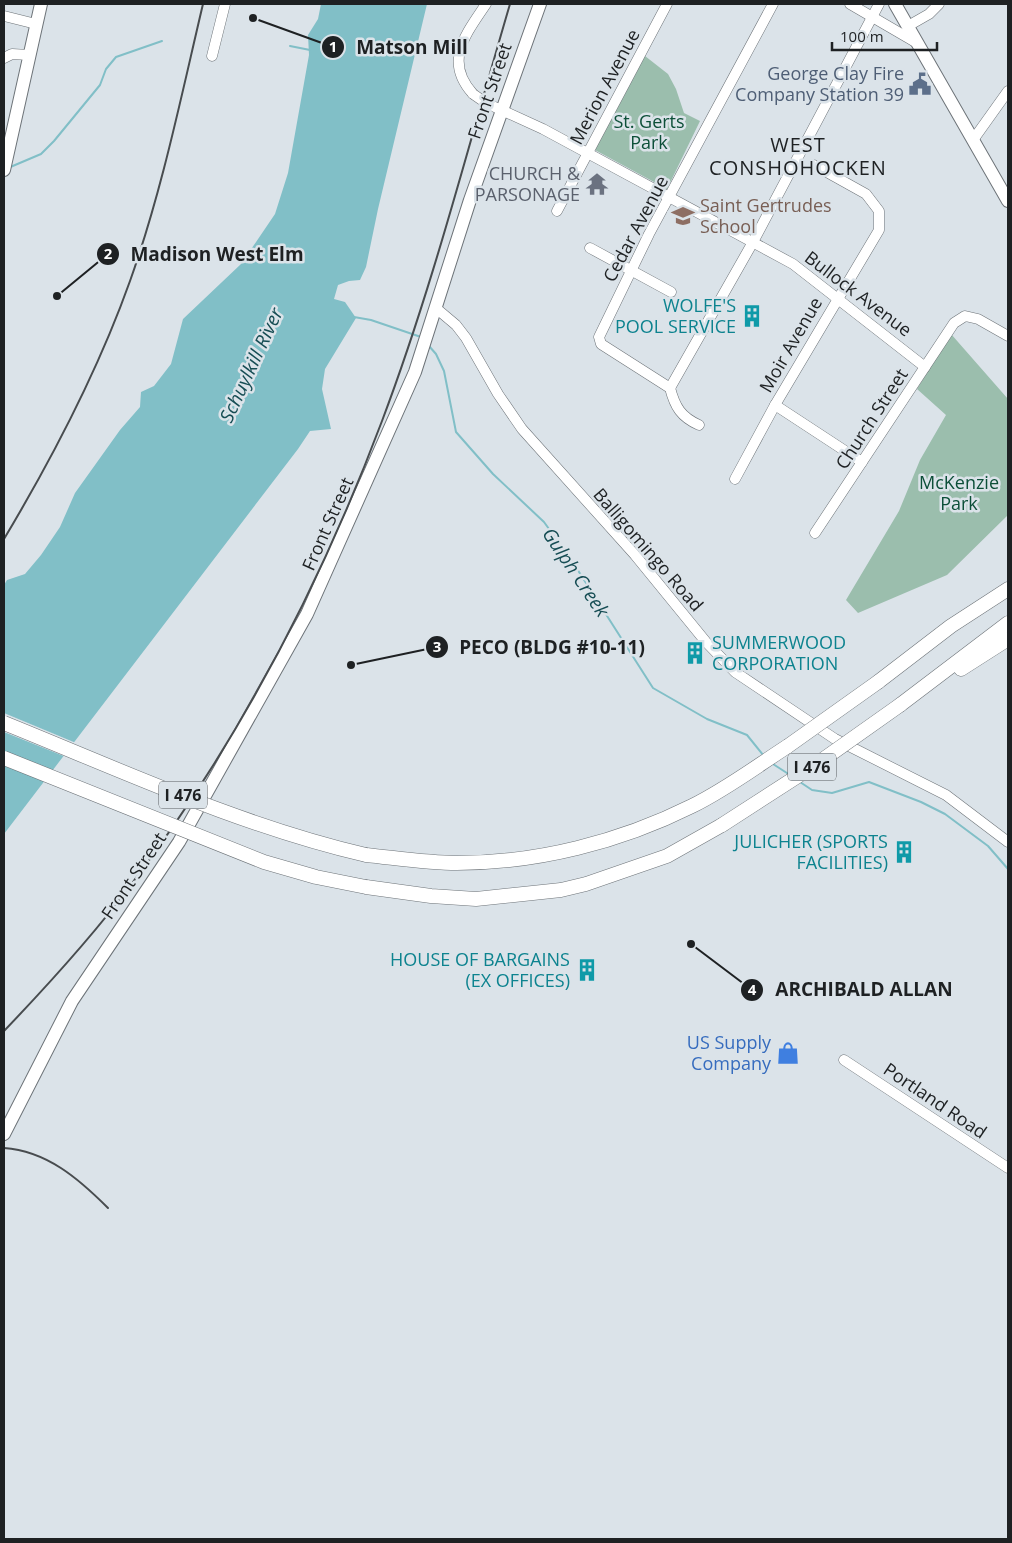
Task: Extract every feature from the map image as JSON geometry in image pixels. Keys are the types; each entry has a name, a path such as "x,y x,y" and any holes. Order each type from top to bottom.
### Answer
{"highway":[{"path":"951,626 1008,581"},
{"name":"I 476","path":"4,723 247,821 319,844 366,855 458,863 515,859 551,853 609,839 692,806 769,758 878,682 951,626 1008,589"},
{"name":"I 476","path":"4,758 248,857 316,878 431,896 476,899 561,890 586,884 667,856 722,825 818,763 900,705 1008,623"},
{"path":"900,705 1008,639"}],"main road":[{"path":"4,170 41,4"},
{"name":"Front Street","path":"4,1134 62,1019 93,966 179,842 293,641 404,398 423,351 470,200 540,4"},
{"path":"895,4 1008,201"}],"street":[{"path":"212,56 225,4"},
{"name":"Bullock Avenue","path":"486,4 466,34 459,53 461,76 473,94 486,103 588,153 671,197 793,264 926,367"},
{"name":"Merion Avenue","path":"557,211 667,4"},
{"name":"Cedar Avenue","path":"670,388 601,344 599,337 631,269 773,4"},
{"path":"850,4 917,43"},
{"path":"699,425 688,420 681,413 674,404 670,388 753,242 879,4"},
{"path":"908,26 929,14 939,4"},
{"path":"4,16 36,24"},
{"path":"4,58 12,54 29,55"},
{"path":"973,140 1008,92"},
{"name":"Moir Avenue","path":"735,479 775,405 879,230 879,211 866,194 814,165"},
{"path":"590,248 671,292"},
{"name":"Balligomingo Road","path":"436,309 463,334 505,406 536,445 636,555 706,642 735,672 835,739 946,794 1008,842"},
{"name":"Church Street","path":"815,533 954,323 965,316 978,318 1008,336"},
{"path":"775,405 862,462"},
{"name":"Portland Road","path":"844,1060 1008,1168"}],"green space":[{"name":"St. Gerts Park","path":"645,56 668,74 676,89 684,113 700,121 667,189 595,150"},
{"name":"McKenzie Park","path":"951,334 1008,399 1008,515 947,575 858,613 846,600 899,511 920,460 946,415 917,389"}],"water":[{"name":"Schuylkill River","path":"321,4 427,4 366,267 360,280 338,285 334,299 345,302 356,318 325,369 322,389 331,429 310,431 4,834 4,585 7,580 25,574 41,555 60,527 75,493 120,430 140,407 141,392 154,386 171,364 183,319 241,264 275,214 288,173 309,55 308,35 318,19"}],"pier":[{"path":"4,713 76,743 66,757 4,732"}],"waterway":[{"path":"8,168 41,154 54,141 100,85 106,69 116,57 162,41"},
{"path":"290,46 310,50"},
{"name":"Gulph Creek","path":"354,317 371,320 421,337"},
{"name":"Gulph Creek","path":"429,346 436,354 444,371 456,432 493,474 544,522 572,561 653,688 707,719 747,735 764,756"},
{"name":"Gulph Creek","path":"773,764 790,775"},
{"name":"Gulph Creek","path":"800,782 812,790 832,793 869,782 921,802 945,814 988,846 1008,869"}],"railway":[{"path":"4,539 40,477 89,381 130,281 152,213 179,109 203,4"},
{"path":"4,1031 85,942 169,833 240,721 303,604 358,483 418,318 510,4"},
{"path":"4,1148 20,1150 61,1168 86,1187 108,1208"}],"place":[{"name":"Matson Mill","path":"253,18"},
{"name":"George Clay Fire Company Station 39","path":"920,84"},
{"name":"CHURCH & PARSONAGE","path":"597,184"},
{"name":"Saint Gertrudes School","path":"683,216"},
{"name":"Madison West Elm","path":"57,296"},
{"name":"WOLFE'S POOL SERVICE","path":"752,316"},
{"name":"SUMMERWOOD CORPORATION","path":"695,653"},
{"name":"PECO (BLDG #10-11)","path":"351,665"},
{"name":"JULICHER (SPORTS FACILITIES)","path":"904,852"},
{"name":"ARCHIBALD ALLAN","path":"691,944"},
{"name":"HOUSE OF BARGAINS (EX OFFICES)","path":"587,970"},
{"name":"US Supply Company","path":"788,1053"}],"district":[{"name":"WEST CONSHOHOCKEN","path":"798,156"}]}
